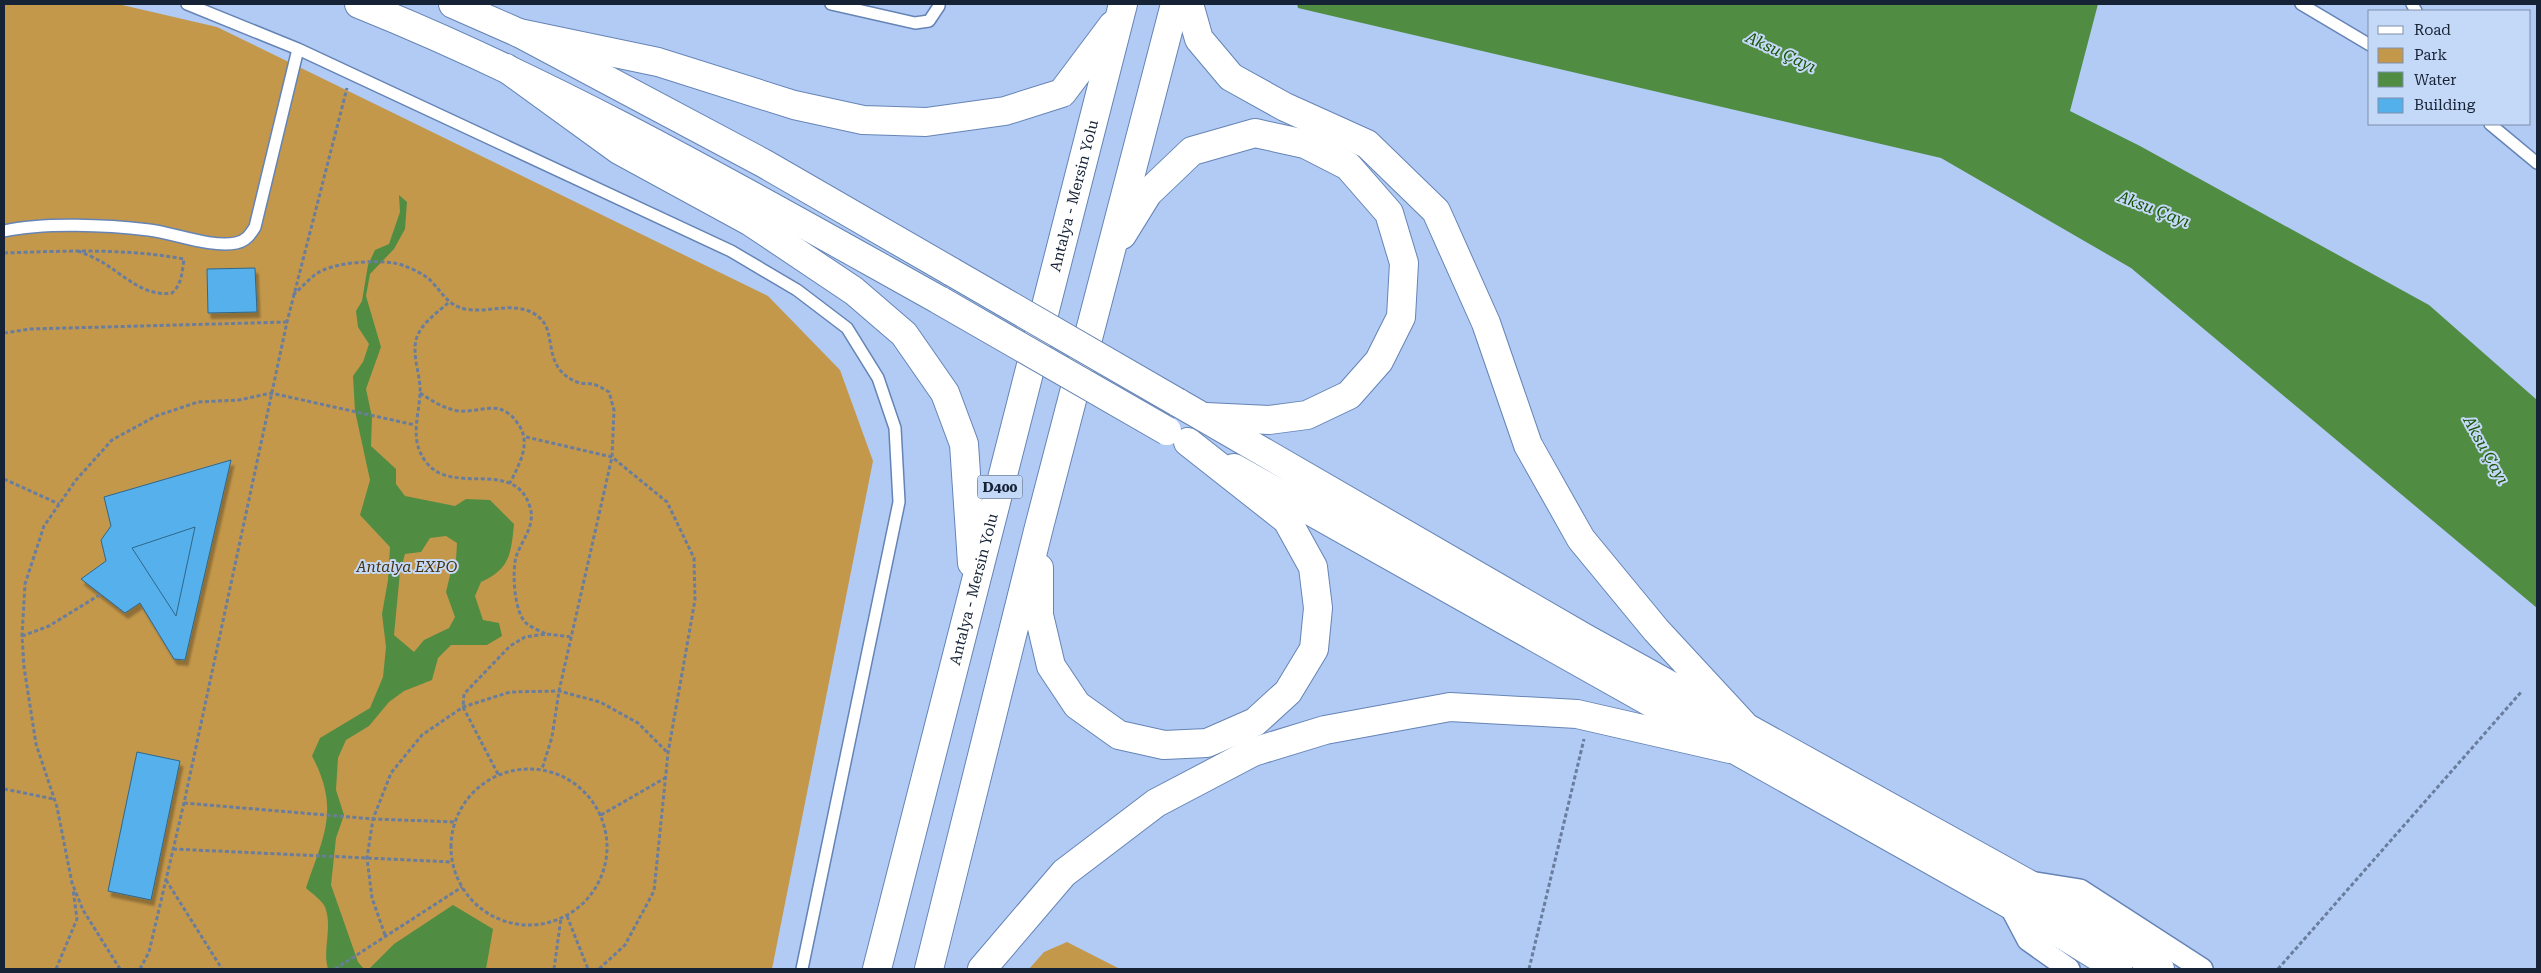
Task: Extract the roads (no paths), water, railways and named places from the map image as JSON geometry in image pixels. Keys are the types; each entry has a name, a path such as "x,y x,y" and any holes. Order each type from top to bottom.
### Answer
{"main road":[{"path":"359,4 506,68 732,185 941,301 1730,749 2009,904 2118,969"},
{"path":"453,4 519,34 765,164 1206,417 1585,638 2059,900 2161,964"},
{"path":"929,969 1038,527 1175,4"},
{"path":"1189,4 1199,39 1230,78 1285,107 1367,144 1436,211 1486,324 1528,445 1581,539 1656,630 1743,724"},
{"path":"519,34 658,62 802,107 863,120 926,122 1005,112 1062,93 1122,9"},
{"name":"Antalya - Mersin Yolu","path":"877,969 1122,9"},
{"path":"506,68 619,150 751,222 854,290 904,334 945,393 964,444 974,590"},
{"path":"1107,260 1148,192 1192,151 1255,133 1306,144 1348,166 1389,213 1404,263 1401,318 1379,361 1349,395 1307,415 1269,420 1206,417"},
{"path":"1038,527 1040,615 1051,666 1077,705 1119,735 1164,745 1207,743 1255,722 1288,692 1314,649 1318,608 1313,567 1287,520 1178,437"},
{"path":"982,969 1064,873 1156,804 1253,752 1325,730 1450,707 1577,714 1730,749"}],"street":[{"path":"2009,904 2028,940 2069,969"},
{"path":"2161,964 2202,969"}],"lane":[{"path":"187,4 298,49 731,251 797,290 848,328 878,378 895,428 900,502 802,969"},
{"path":"831,4 915,23 929,21 939,6"},
{"path":"2301,4 2368,43"},
{"path":"4,232 76,226 149,230 221,244 236,243 248,238 255,227 298,49"},
{"path":"2491,125 2537,163"}],"water":[{"name":"Aksu Çayı","path":"1297,4 2098,4 2070,111 2140,146 2429,305 2537,400 2537,608 2131,268 1941,158 1298,8"},
{"path":"399,195 407,202 405,229 394,249 370,274 366,296 381,347 366,389 372,417 371,446 396,469 396,484 405,496 455,506 466,499 490,500 514,524 512,544 507,559 498,572 481,582 475,596 483,620 499,623 502,636 487,645 451,645 438,658 432,680 404,691 389,702 369,726 346,740 338,758 336,790 344,815 336,838 331,885 358,962 364,969 328,969 326,954 328,922 325,907 306,888 323,837 327,807 321,775 312,756 320,738 370,708 383,677 386,647 382,614 388,580 390,547 360,515 370,480 355,411 353,376 363,362 369,344 358,327 356,311 362,301 368,265 375,250 389,244 400,212","holes":["446,536 457,543 456,560 446,592 455,617 449,628 424,640 414,652 394,635 400,572 405,554 421,552 430,538"]},
{"path":"453,905 493,929 486,969 369,969 394,944"}],"park label":[{"name":"Antalya EXPO","path":"407,567"}]}
